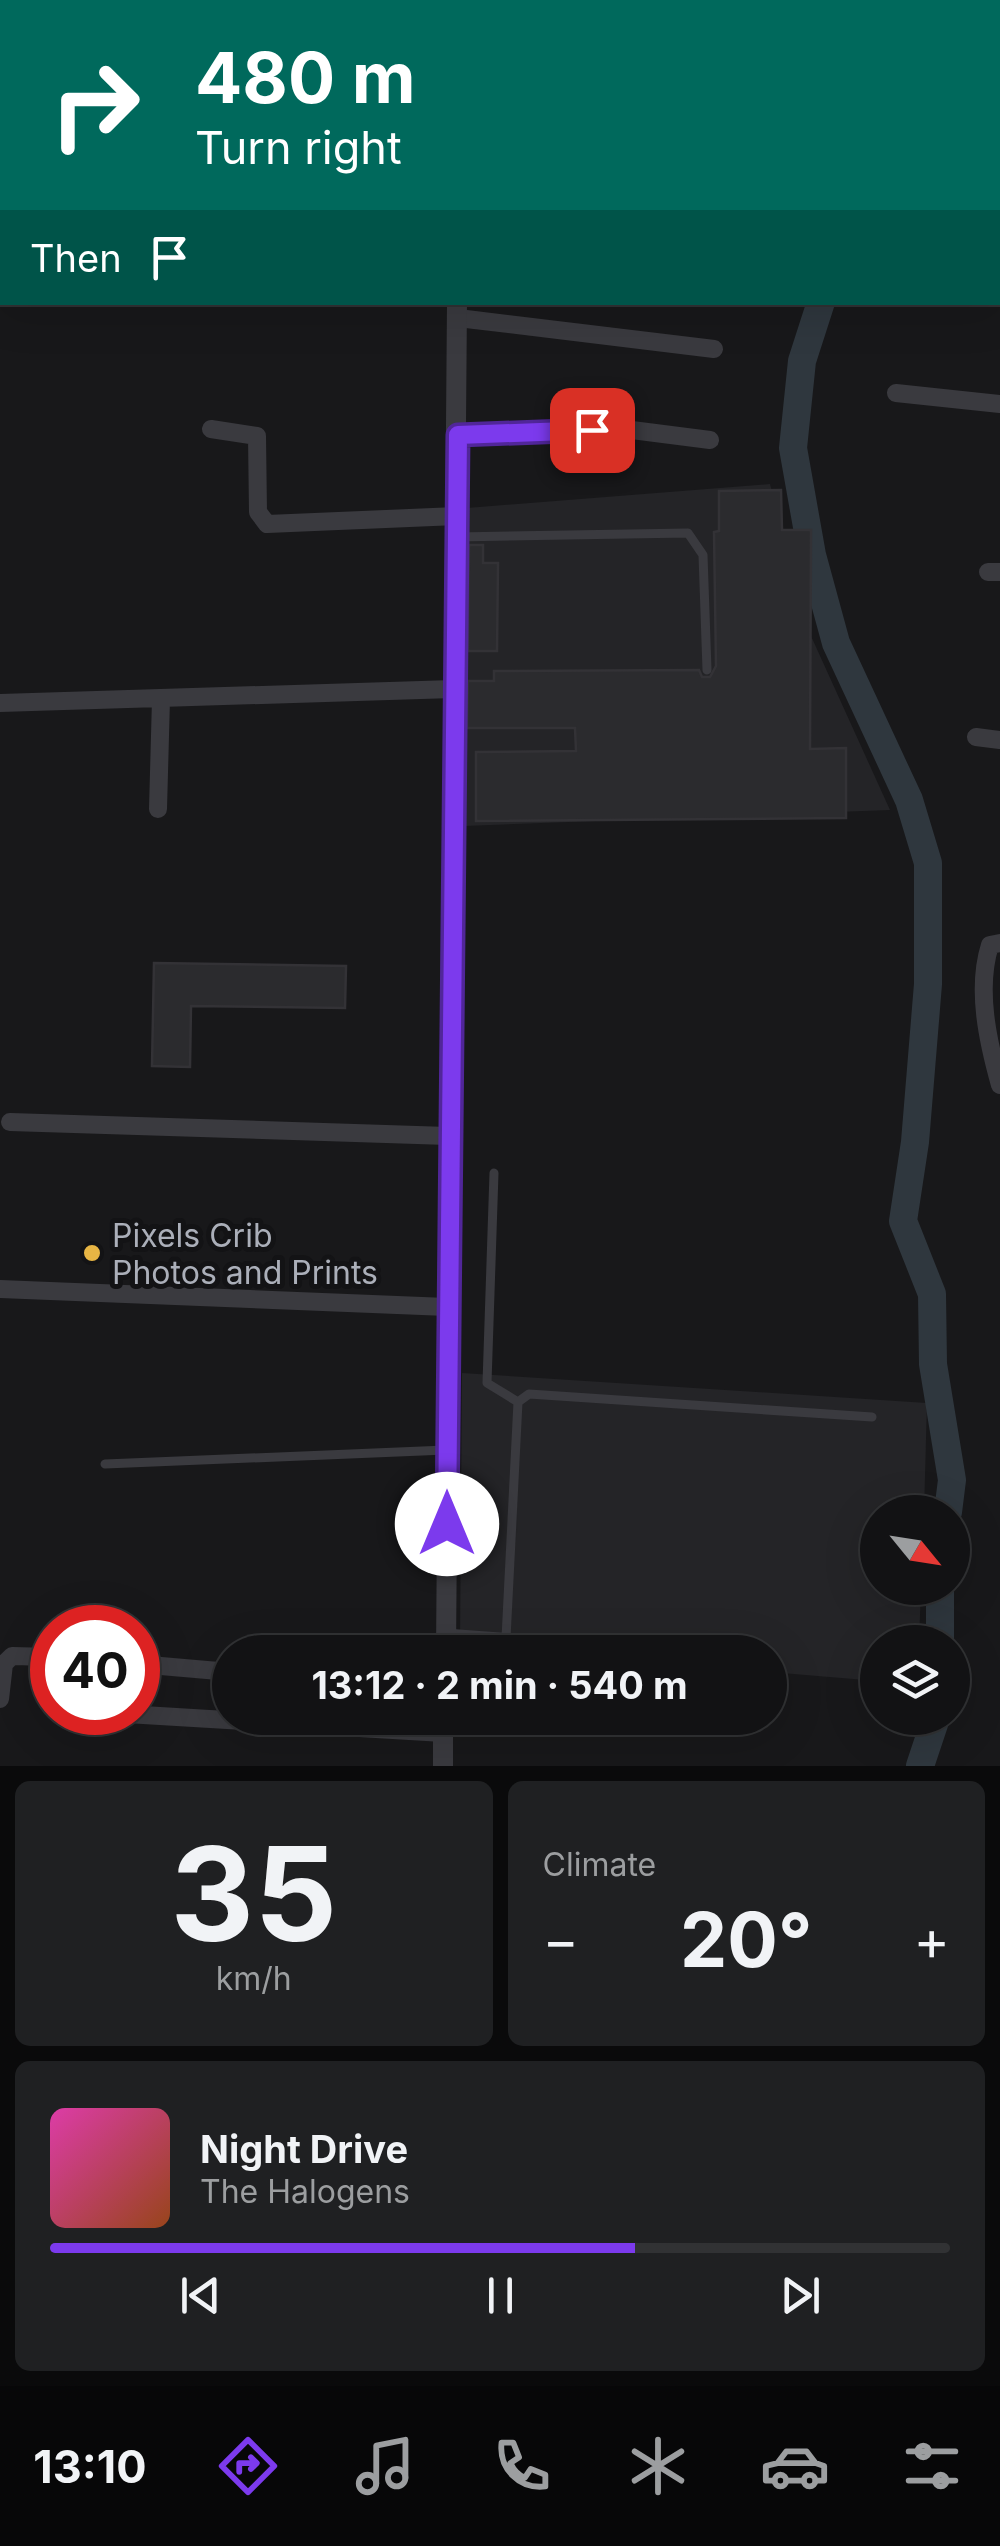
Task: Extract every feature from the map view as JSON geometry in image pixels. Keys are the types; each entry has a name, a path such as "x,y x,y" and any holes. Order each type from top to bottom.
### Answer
{"street":[{"path":"446,1635 448,1136 456,887 453,689 458,310 714,349"},
{"path":"896,393 1000,404"},
{"path":"212,429 257,436 258,512 267,524 457,526"},
{"path":"458,435 624,430 710,440"},
{"path":"0,703 453,689"},
{"path":"158,809 161,699"},
{"path":"976,737 1000,740"},
{"path":"1000,943 990,945 983,969 1000,1086"},
{"path":"10,1122 448,1136"},
{"path":"0,1290 447,1307"},
{"path":"0,1698 4,1664 12,1656 30,1656"},
{"path":"160,1666 212,1670"},
{"path":"160,1714 212,1716"},
{"path":"442,1766 443,1735"}],"lane":[{"path":"457,526 688,534 703,554 708,670"},
{"path":"494,1174 488,1384 518,1402"},
{"path":"518,1402 529,1394 872,1417"},
{"path":"506,1635 518,1402"},
{"path":"104,1464 448,1450"}],"shaded area":[{"path":"770,484 806,625 890,810 464,826 467,508"},
{"path":"462,1373 927,1403 924,1495 860,1495 860,1605 920,1605 920,1625 860,1625 860,1680 787,1673 787,1635 460,1635"}],"building":[{"path":"781,490 782,530 811,530 810,749 846,748 846,818 476,821 476,752 576,751 575,728 467,728 468,681 494,681 494,671 699,670 702,677 710,677 716,666 714,532 719,531 719,491"},
{"path":"469,545 483,545 483,563 498,563 497,651 468,651"},
{"path":"154,963 346,966 345,1008 191,1006 190,1067 152,1066"}],"waterway":[{"path":"820,305 802,361 793,448 812,555 836,643 909,800 928,863 928,984 915,1142 903,1221 932,1294 933,1364 952,1480 950,1495"},
{"path":"940,1605 940,1625"},
{"path":"920,1766 930,1735"}],"place":[{"name":"Pixels Crib Photos and Prints","path":"92,1253"}],"route":[{"path":"447,1524 458,435 592,430"}]}
